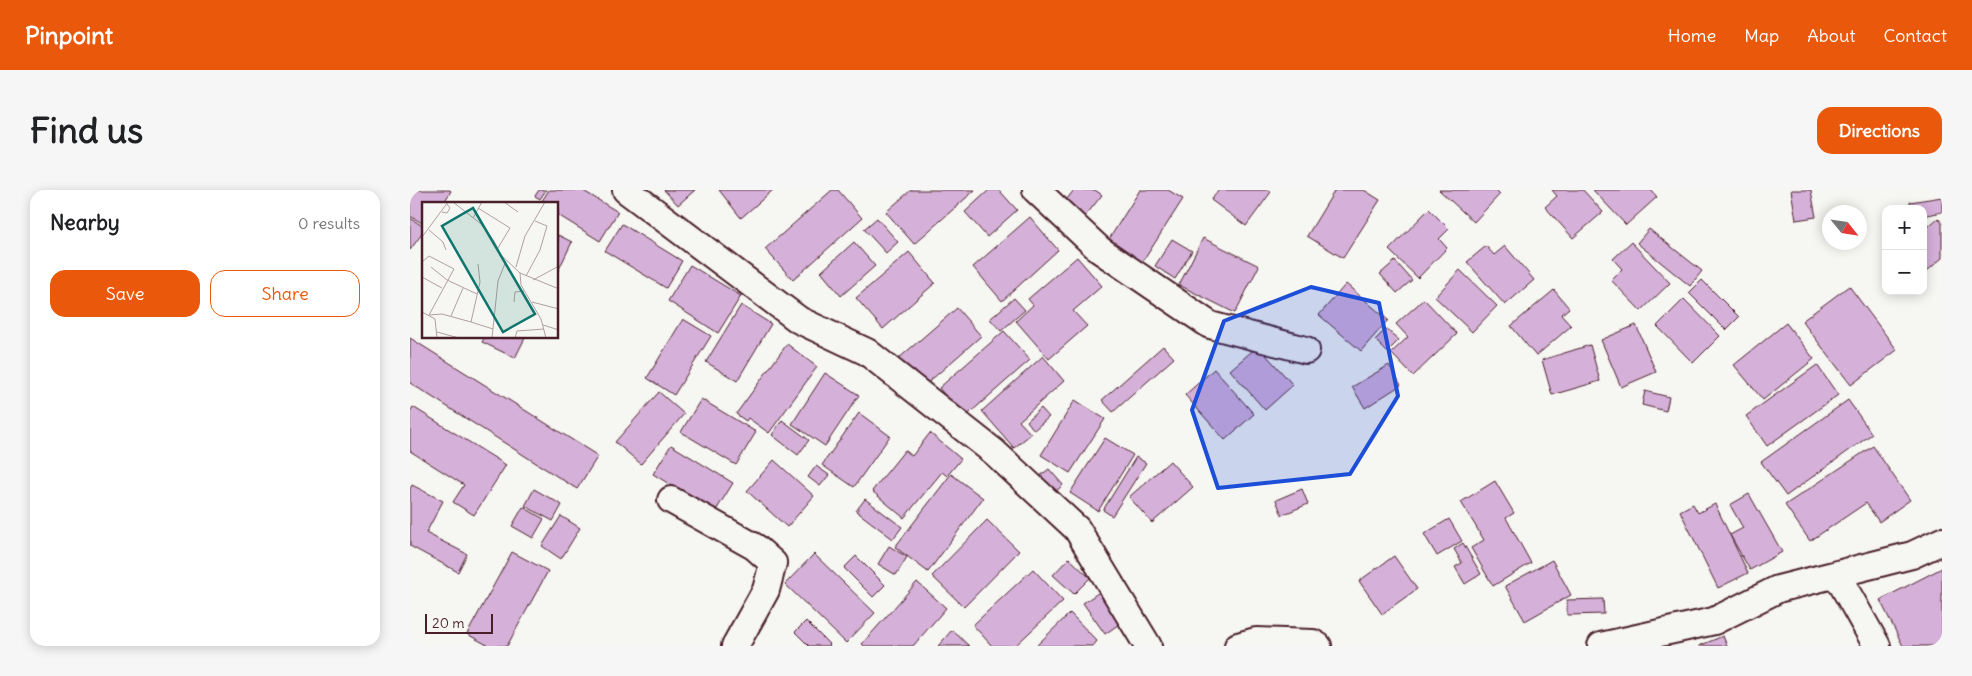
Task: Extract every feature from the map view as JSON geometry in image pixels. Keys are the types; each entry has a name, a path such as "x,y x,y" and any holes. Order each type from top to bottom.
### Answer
{"street":[{"path":"626,190 799,320 867,352 994,452 1076,530 1148,646"},
{"path":"1036,190 1100,250 1210,325 1306,350"},
{"path":"670,500 755,546 773,563 766,590 735,646"},
{"path":"1601,646 1714,621 1778,589 1912,555 1942,541"},
{"path":"1837,575 1877,646"},
{"path":"1238,646 1256,641 1313,643 1318,646"}],"highlighted area":[{"path":"1311,287 1379,303 1398,396 1350,474 1218,488 1192,410 1224,321"}],"building":[{"path":"410,190 451,191 444,202 422,202 422,223 410,216"},
{"path":"539,190 546,190 540,199 535,196"},
{"path":"549,190 582,190 618,212 600,241 559,216 559,202 541,202"},
{"path":"664,190 695,190 678,205"},
{"path":"719,190 773,190 741,218"},
{"path":"832,190 838,190 862,218 793,280 765,249"},
{"path":"911,190 975,190 914,244 886,212"},
{"path":"989,190 999,190 1017,210 987,237 965,212"},
{"path":"1074,190 1095,190 1102,195 1083,219 1063,204"},
{"path":"1140,190 1168,190 1183,199 1140,266 1106,244"},
{"path":"1219,190 1268,190 1271,192 1246,226 1211,200"},
{"path":"1335,190 1364,190 1380,200 1343,258 1307,236"},
{"path":"1439,190 1496,190 1500,194 1474,222"},
{"path":"1552,190 1583,190 1603,212 1573,238 1545,207 1557,196"},
{"path":"1593,190 1651,190 1657,197 1626,225"},
{"path":"1791,190 1811,190 1816,217 1796,220"},
{"path":"1942,197 1942,212 1927,215 1927,205 1910,205 1910,202"},
{"path":"1429,209 1449,229 1439,239 1447,248 1418,278 1389,250"},
{"path":"1030,217 1058,250 1002,301 973,267"},
{"path":"410,218 422,226 422,234 410,250"},
{"path":"877,218 898,242 886,253 864,229"},
{"path":"1938,218 1942,223 1942,258 1927,271 1927,250 1927,228"},
{"path":"622,224 682,261 666,288 605,251"},
{"path":"1649,229 1702,271 1690,286 1637,243"},
{"path":"559,236 572,242 559,269"},
{"path":"1203,238 1259,266 1235,313 1179,285"},
{"path":"1172,239 1192,251 1175,279 1155,266"},
{"path":"854,242 875,266 841,296 821,272"},
{"path":"1631,242 1670,283 1641,311 1611,280 1622,269 1613,259"},
{"path":"1486,246 1494,255 1505,246 1534,280 1505,305 1467,262"},
{"path":"909,252 935,283 883,329 856,298"},
{"path":"1077,257 1102,286 1073,311 1087,326 1049,359 1016,321 1033,305 1028,299"},
{"path":"1395,261 1412,280 1397,293 1380,274"},
{"path":"690,265 741,296 718,333 668,301"},
{"path":"1460,270 1497,306 1472,332 1435,297"},
{"path":"1702,280 1739,317 1726,330 1689,293"},
{"path":"1346,284 1388,320 1361,351 1319,315"},
{"path":"1849,286 1897,350 1851,385 1802,321"},
{"path":"1554,290 1569,308 1561,315 1571,326 1536,356 1511,326"},
{"path":"1014,298 1025,310 1001,331 990,319"},
{"path":"1424,299 1457,334 1413,376 1391,353 1408,337 1396,324"},
{"path":"1684,299 1720,336 1693,363 1657,326"},
{"path":"741,305 771,324 737,381 706,362"},
{"path":"957,308 981,336 923,387 898,359"},
{"path":"683,319 711,336 674,395 647,378"},
{"path":"1786,323 1814,359 1763,400 1734,365"},
{"path":"1636,325 1656,372 1621,387 1601,340"},
{"path":"1386,329 1399,340 1387,352 1375,340"},
{"path":"1004,331 1030,360 964,418 939,388"},
{"path":"410,338 598,456 577,489 410,383"},
{"path":"484,339 524,339 515,358 482,342"},
{"path":"787,344 817,367 769,433 748,418 746,421 736,414"},
{"path":"1590,345 1600,381 1552,395 1542,360"},
{"path":"1163,346 1174,358 1113,412 1102,400"},
{"path":"1258,346 1293,385 1265,410 1230,370"},
{"path":"1043,356 1064,381 1019,421 1031,434 1014,448 982,411"},
{"path":"1389,365 1401,385 1365,408 1352,387"},
{"path":"1817,365 1838,395 1767,446 1746,416"},
{"path":"1214,369 1254,414 1225,440 1185,395"},
{"path":"825,373 859,395 825,446 792,424"},
{"path":"1645,391 1669,397 1666,411 1642,405"},
{"path":"659,392 684,414 641,464 615,442"},
{"path":"701,399 756,432 736,465 681,432"},
{"path":"1075,400 1105,419 1070,473 1041,455"},
{"path":"1848,400 1872,434 1786,496 1761,462"},
{"path":"413,407 506,465 474,515 453,502 464,485 410,451 410,412"},
{"path":"1041,408 1049,417 1034,430 1027,421"},
{"path":"859,413 890,436 854,487 822,465"},
{"path":"782,420 809,440 798,455 772,435"},
{"path":"930,433 961,459 947,476 942,472 904,518 872,491 905,450 912,456"},
{"path":"1105,438 1133,455 1098,511 1070,493"},
{"path":"671,445 733,483 715,512 653,474"},
{"path":"1873,446 1910,500 1879,522 1866,503 1810,541 1785,505"},
{"path":"1136,457 1146,463 1112,516 1103,510"},
{"path":"774,460 814,496 787,527 747,491"},
{"path":"1170,461 1193,487 1152,523 1129,497"},
{"path":"816,466 829,475 820,486 808,477"},
{"path":"1049,469 1063,485 1054,493 1040,476"},
{"path":"951,474 983,498 928,572 895,547"},
{"path":"1495,481 1514,513 1506,518 1531,563 1493,586 1471,548 1484,540 1461,502"},
{"path":"412,485 443,501 426,533 467,554 458,572 410,546 410,489"},
{"path":"534,489 562,505 553,521 525,506"},
{"path":"1302,489 1308,504 1282,515 1276,500"},
{"path":"1749,494 1782,552 1750,570 1730,535 1743,528 1730,505"},
{"path":"865,499 902,527 893,539 856,511"},
{"path":"1693,504 1698,513 1715,504 1748,573 1718,588 1680,511"},
{"path":"523,507 544,519 533,538 512,526"},
{"path":"561,516 580,528 561,559 542,546"},
{"path":"1449,519 1462,541 1437,556 1424,534"},
{"path":"987,520 1019,551 964,607 932,576"},
{"path":"1463,543 1481,574 1465,584 1455,567 1462,563 1454,549"},
{"path":"889,546 907,557 896,575 878,564"},
{"path":"512,552 548,571 507,646 489,646 467,634"},
{"path":"814,554 875,613 846,643 785,584"},
{"path":"856,556 885,585 873,597 844,568"},
{"path":"1394,556 1417,589 1382,614 1359,581"},
{"path":"1069,558 1090,578 1074,594 1053,575"},
{"path":"1552,560 1571,595 1525,621 1505,586"},
{"path":"1942,568 1942,646 1903,646 1880,600"},
{"path":"1033,569 1063,601 1015,646 992,646 973,625"},
{"path":"917,582 946,608 913,646 864,646 862,644"},
{"path":"1101,591 1122,622 1105,634 1083,603"},
{"path":"1603,599 1604,614 1567,615 1567,600"},
{"path":"1070,613 1097,641 1093,646 1036,646"},
{"path":"806,621 829,646 809,646 795,632"},
{"path":"952,630 969,646 938,646"},
{"path":"1723,636 1727,646 1699,646"}]}
